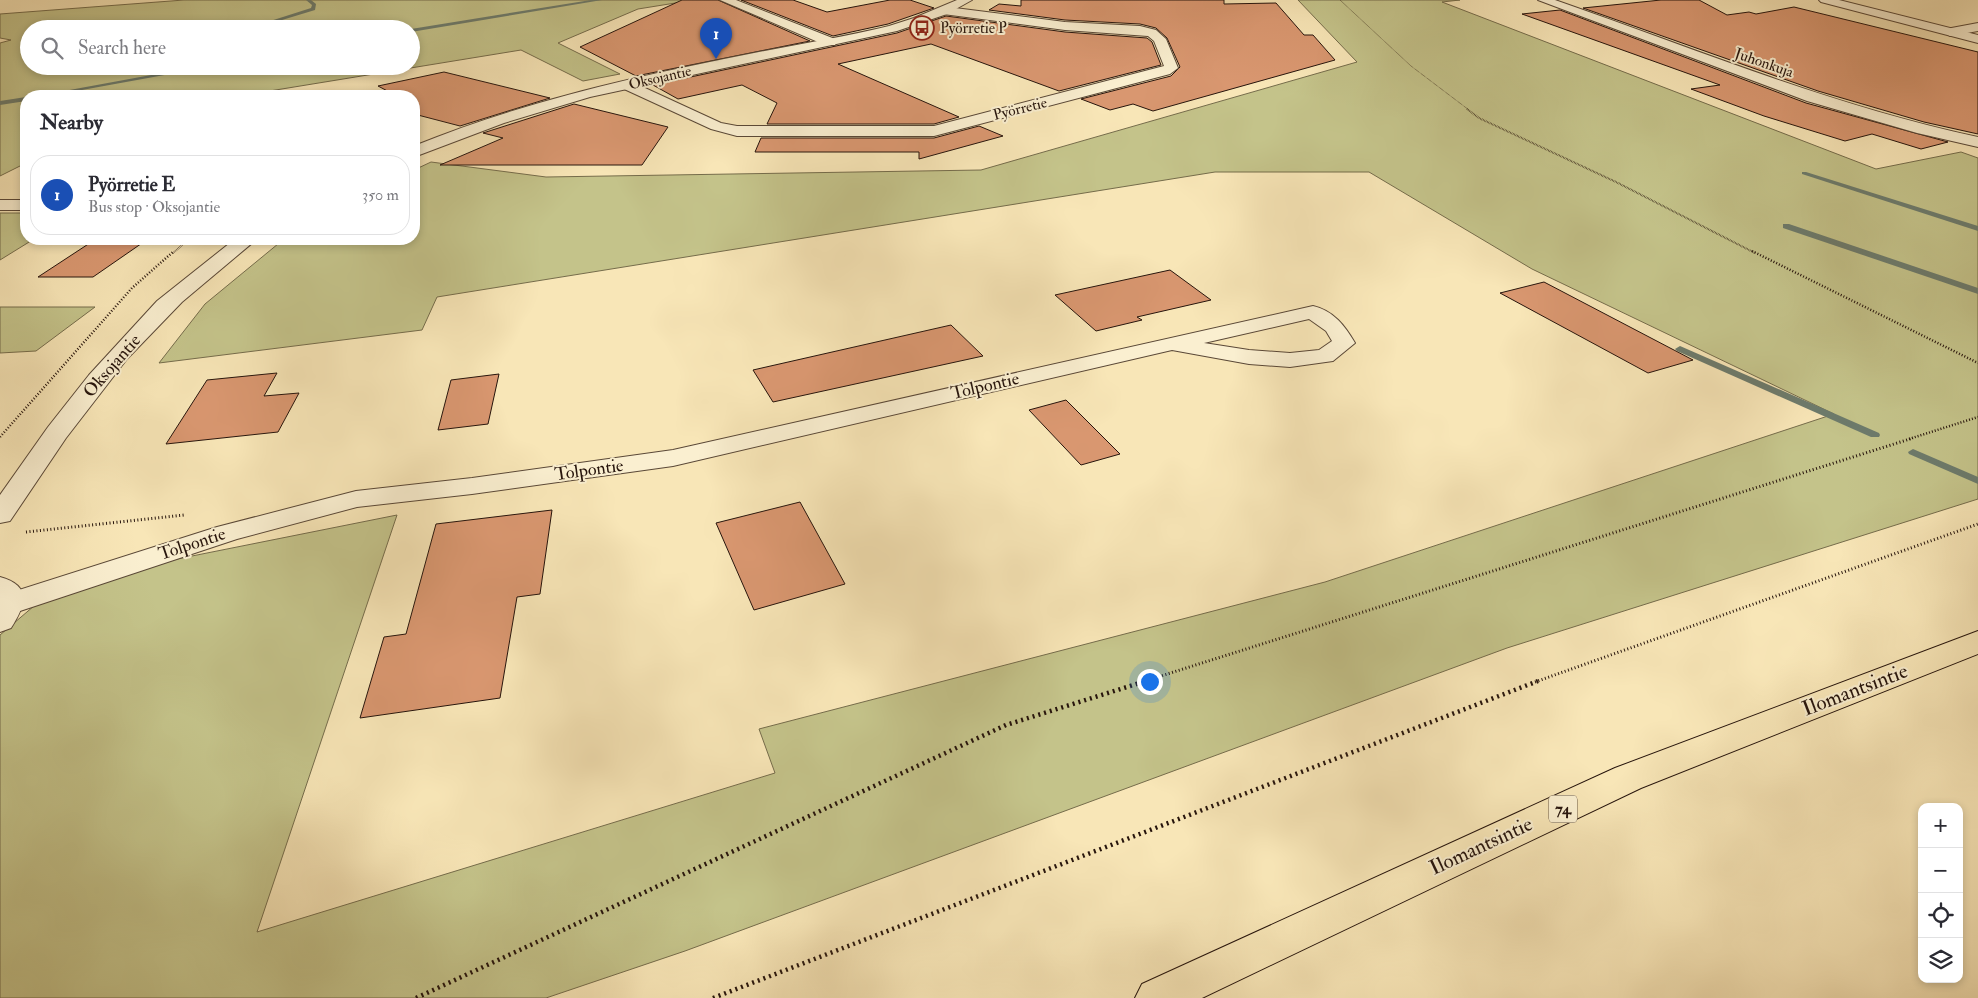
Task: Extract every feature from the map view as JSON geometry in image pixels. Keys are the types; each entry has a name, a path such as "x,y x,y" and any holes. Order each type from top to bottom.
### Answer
{"main road":[{"name":"Ilomantsintie","path":"1157,998 1628,778 1978,642"}],"street":[{"path":"726,0 830,42"},
{"name":"Oksojantie","path":"420,150 502,119 556,102 627,85 884,31 947,11 966,0"},
{"name":"Juhonkuja","path":"1544,0 1797,92 1940,135 1978,142"},
{"path":"1825,0 1978,39"},
{"name":"Pyörretie","path":"627,85 716,126 737,131 934,131 1171,68 1160,39 1140,30 1046,24 947,11"},
{"path":"1950,32 1978,27"},
{"path":"0,205 20,205"},
{"name":"Oksojantie","path":"0,515 53,436 133,340 166,306 241,245"},
{"name":"Tolpontie","path":"3,604 227,533 356,499 472,486 673,458 1172,342 1314,312 1335,327 1344,343 1326,356 1284,360 1234,354 1172,342"}],"path":[{"path":"1340,0 1411,66 1480,118 1616,182 1830,291 1978,363"},
{"path":"0,437 132,288 182,245"},
{"path":"416,998 1006,725 1978,417"},
{"path":"19,533 182,515 208,518 227,533"},
{"path":"713,998 1545,678 1978,524"}],"shaded area":[{"path":"184,0 694,0 638,9 558,43 620,74 583,81 521,50 420,66 420,20 20,20 20,75 368,75 276,90 20,90 20,166 0,176 0,43 11,40 0,38 0,14"},
{"path":"1298,0 1460,0 1442,2 1876,169 1961,152 1978,158 1978,499 1507,648 685,951 546,998 0,998 0,635 62,582 397,515 257,932 775,773 759,729 1325,582 1834,414 1532,269 1369,172 1215,172 437,297 422,330 159,363 205,304 277,245 420,245 420,167 431,162 546,177 981,170 1357,62"},
{"path":"0,213 20,213 20,245 24,245 0,260"},
{"path":"0,307 95,307 36,351 0,353"}],"building":[{"path":"682,0 718,0 810,41 636,76 580,47"},
{"path":"741,0 793,0 827,12 890,0 910,0 934,8 888,24 833,36"},
{"path":"1021,0 1224,0 1224,4 1276,3 1304,35 1313,35 1335,60 1153,111 1133,104 1110,110 1081,99 1171,76 1180,67 1167,38 1156,28 1140,24 1065,20 989,10 999,4 1021,6"},
{"path":"1661,0 1699,0 1727,15 1749,12 1756,14 1794,7 1978,52 1978,134 1924,122 1818,91 1583,8"},
{"path":"1560,10 1806,103 1948,142 1921,149 1872,134 1845,141 1764,116 1691,89 1720,85 1522,14"},
{"path":"946,16 1065,32 1147,38 1152,42 1161,65 1059,91 931,44 838,64 959,117 934,124 767,124 777,103 742,85 678,99 653,85 897,33"},
{"path":"444,72 550,98 460,126 420,116 420,90 386,90 378,86"},
{"path":"574,104 668,127 642,165 440,165 503,138 483,133"},
{"path":"979,126 1003,136 919,159 919,152 755,152 761,138 934,138"},
{"path":"87,245 139,245 93,277 38,277"},
{"path":"1170,270 1211,300 1137,317 1142,320 1096,331 1055,295"},
{"path":"1544,282 1693,360 1648,373 1500,293"},
{"path":"951,325 983,356 773,402 753,370"},
{"path":"277,373 264,396 299,393 278,432 166,444 207,380"},
{"path":"499,374 488,424 438,430 451,380"},
{"path":"1066,400 1120,454 1081,465 1029,410"},
{"path":"800,502 845,584 754,610 716,523"},
{"path":"552,510 540,594 517,597 500,698 360,718 384,637 406,634 436,524"}],"waterway":[{"path":"278,20 313,9 314,5 308,0"},
{"path":"420,30 600,0"},
{"path":"74,90 160,75"},
{"path":"0,103 20,100"},
{"path":"1804,173 1978,229"},
{"path":"1786,226 1978,291"},
{"path":"1680,349 1875,435"},
{"path":"1913,452 1978,481"}],"place":[{"name":"Pyörretie P","path":"922,28"},
{"name":"Pyörretie E","path":"716,59"}]}
